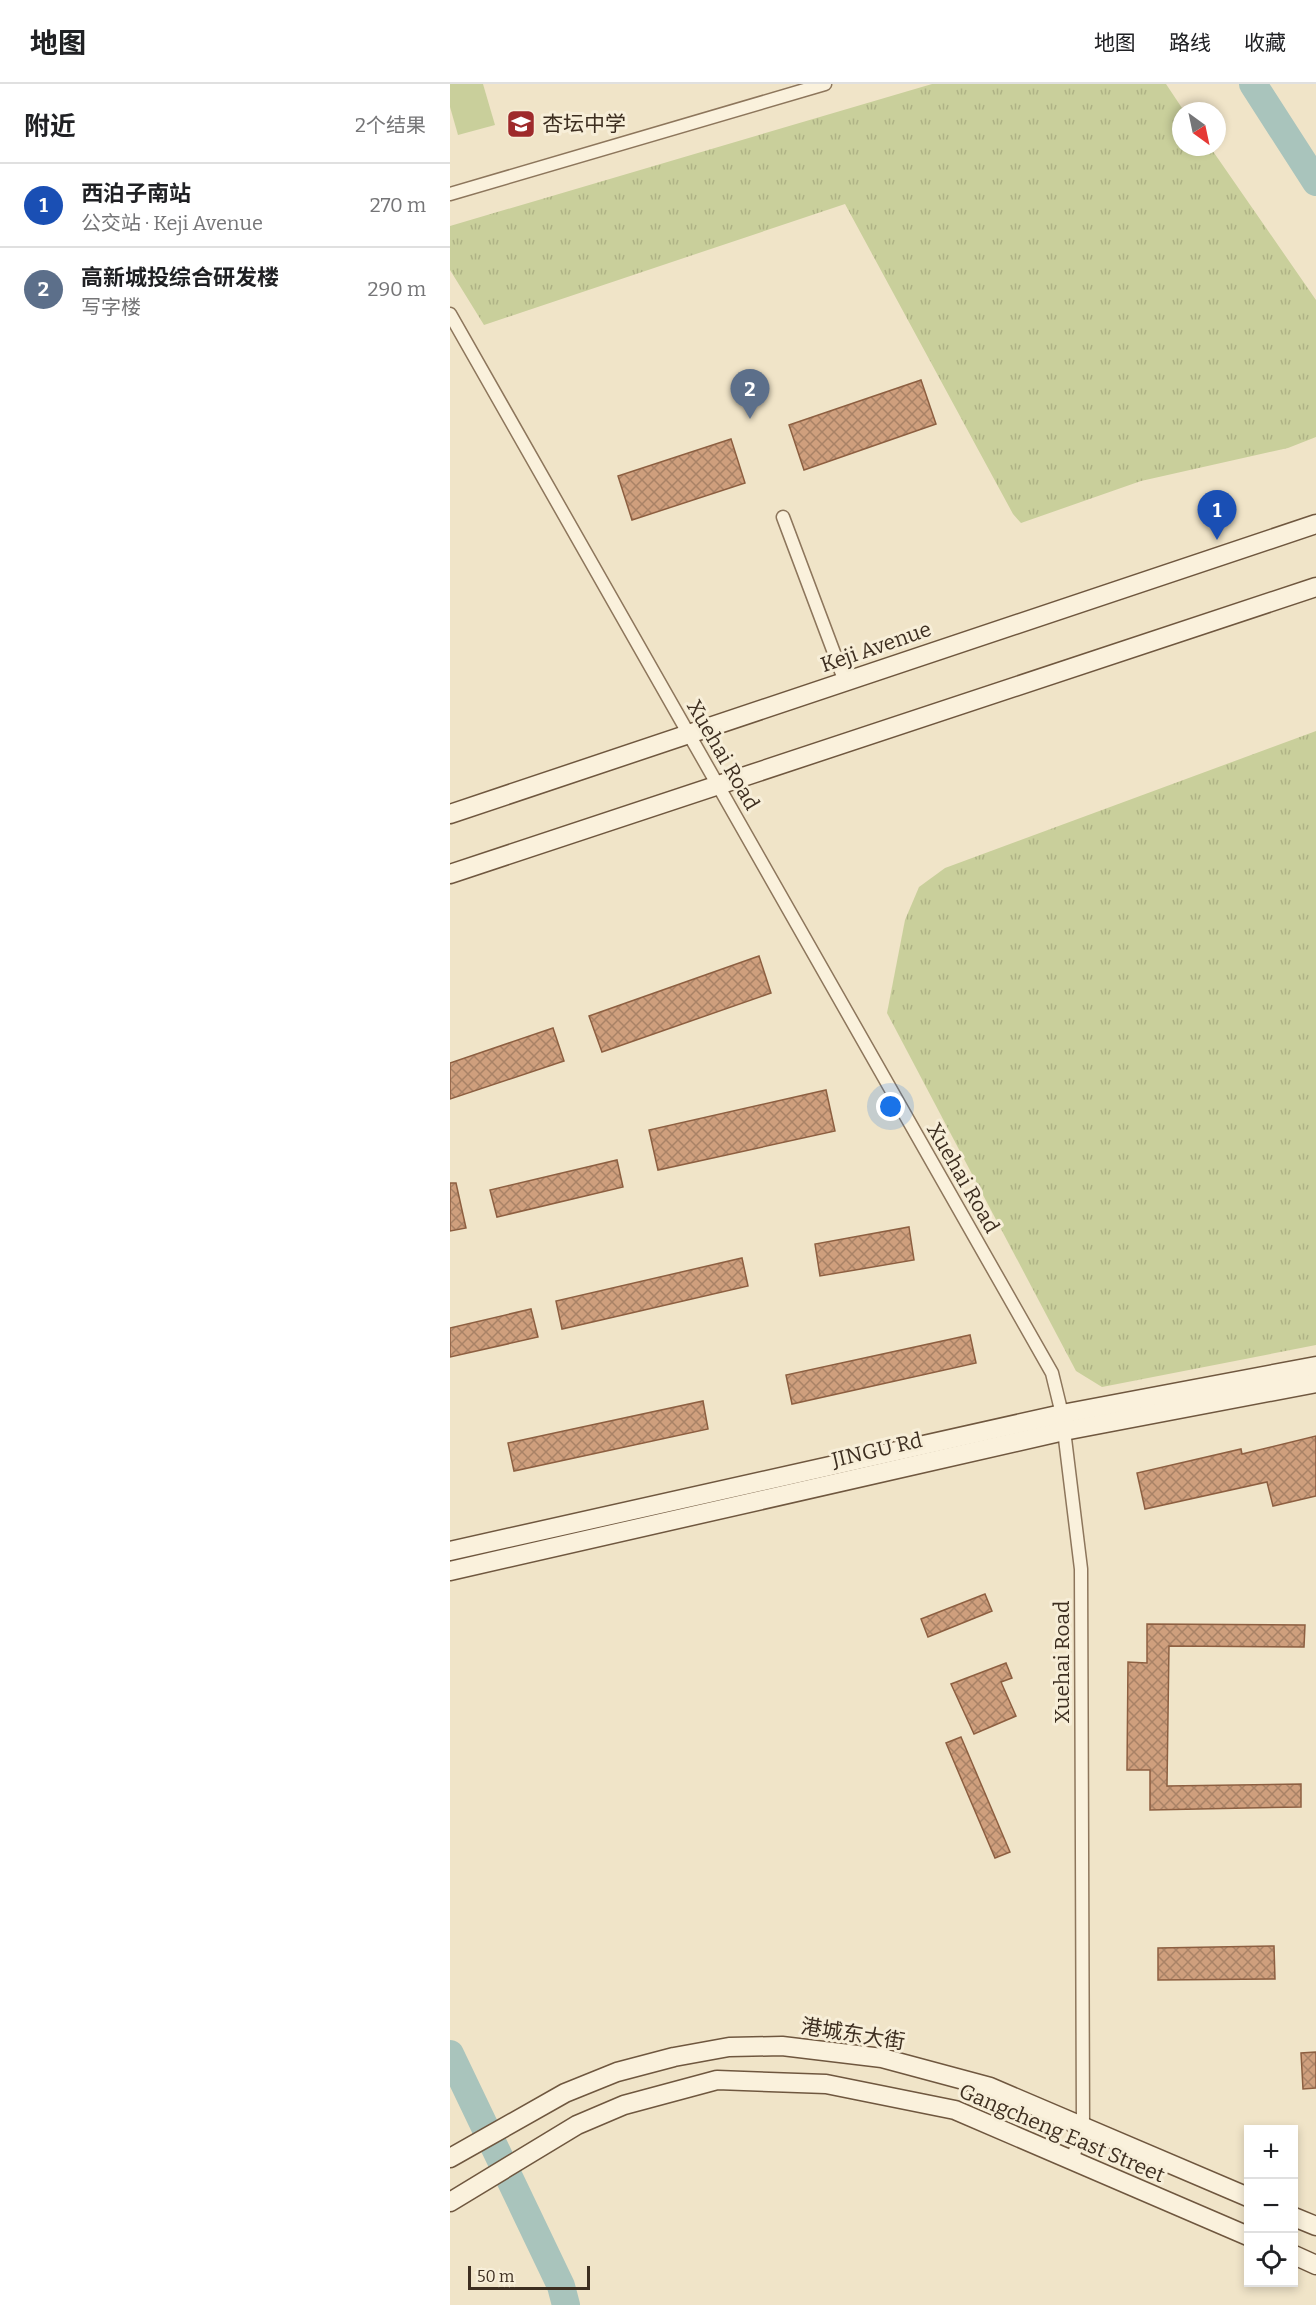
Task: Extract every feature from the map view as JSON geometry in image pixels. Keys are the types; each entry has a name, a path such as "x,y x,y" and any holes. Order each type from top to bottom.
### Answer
{"main road":[{"name":"Keji Avenue","path":"450,814 1316,524"},
{"path":"450,874 1316,587"},
{"name":"JINGU Rd","path":"450,1571 1063,1423 1316,1366"},
{"name":"JINGU Rd","path":"450,1551 1063,1423 1316,1383"},
{"name":"港城东大街","path":"453,2156 565,2093 617,2072 674,2057 729,2047 782,2046 882,2058 979,2084 1244,2195"},
{"name":"Gangcheng East Street","path":"450,2202 577,2125 624,2105 717,2080 826,2084 955,2110 1244,2234"},
{"path":"1298,2219 1316,2226"},
{"path":"1298,2257 1316,2265"}],"street":[{"path":"450,194 825,84"},
{"name":"Xuehai Road","path":"450,314 1052,1373 1063,1423 1081,1569 1083,2127 1071,2160"},
{"path":"783,517 845,682"}],"green space":[{"path":"450,84 483,84 495,125 458,135 450,107"},
{"path":"932,84 1166,84 1178,102 1172,102 1172,156 1216,156 1316,300 1316,437 1288,448 1141,481 1021,523 1013,514 845,204 484,325 450,270 450,226"},
{"path":"1316,731 1316,1345 1102,1387 1076,1371 887,1013 905,920 919,887 945,868"}],"building":[{"path":"921,380 936,424 804,470 789,425"},
{"path":"731,439 745,483 632,520 618,476"},
{"path":"759,956 771,993 602,1052 589,1016"},
{"path":"553,1028 564,1061 450,1099 450,1063"},
{"path":"826,1090 835,1131 658,1170 649,1130"},
{"path":"617,1160 623,1187 497,1217 490,1190"},
{"path":"450,1183 456,1183 466,1228 450,1231"},
{"path":"909,1227 914,1260 820,1276 815,1244"},
{"path":"742,1258 748,1286 562,1329 556,1301"},
{"path":"531,1309 538,1337 450,1357 450,1328"},
{"path":"970,1335 976,1363 792,1404 786,1375"},
{"path":"703,1401 708,1429 514,1471 508,1443"},
{"path":"1316,1436 1316,1496 1273,1506 1267,1482 1145,1509 1137,1473 1241,1449 1242,1454"},
{"path":"985,1594 992,1611 928,1637 921,1619"},
{"path":"1147,1624 1305,1625 1304,1647 1169,1646 1167,1786 1301,1784 1301,1807 1150,1810 1150,1770 1127,1770 1128,1662 1147,1663"},
{"path":"1006,1663 1012,1678 1001,1682 1016,1716 974,1734 951,1684"},
{"path":"961,1737 1010,1852 995,1858 946,1743"},
{"path":"1274,1946 1275,1979 1158,1980 1158,1948"},
{"path":"1316,2052 1316,2088 1303,2089 1301,2053"}],"waterway":[{"path":"1253,84 1316,182"},
{"path":"450,2054 561,2286 566,2305"}],"place":[{"name":"杏坛中学","path":"521,124"},
{"name":"高新城投综合研发楼","path":"750,419"},
{"name":"西泊子南站","path":"1217,540"}]}
